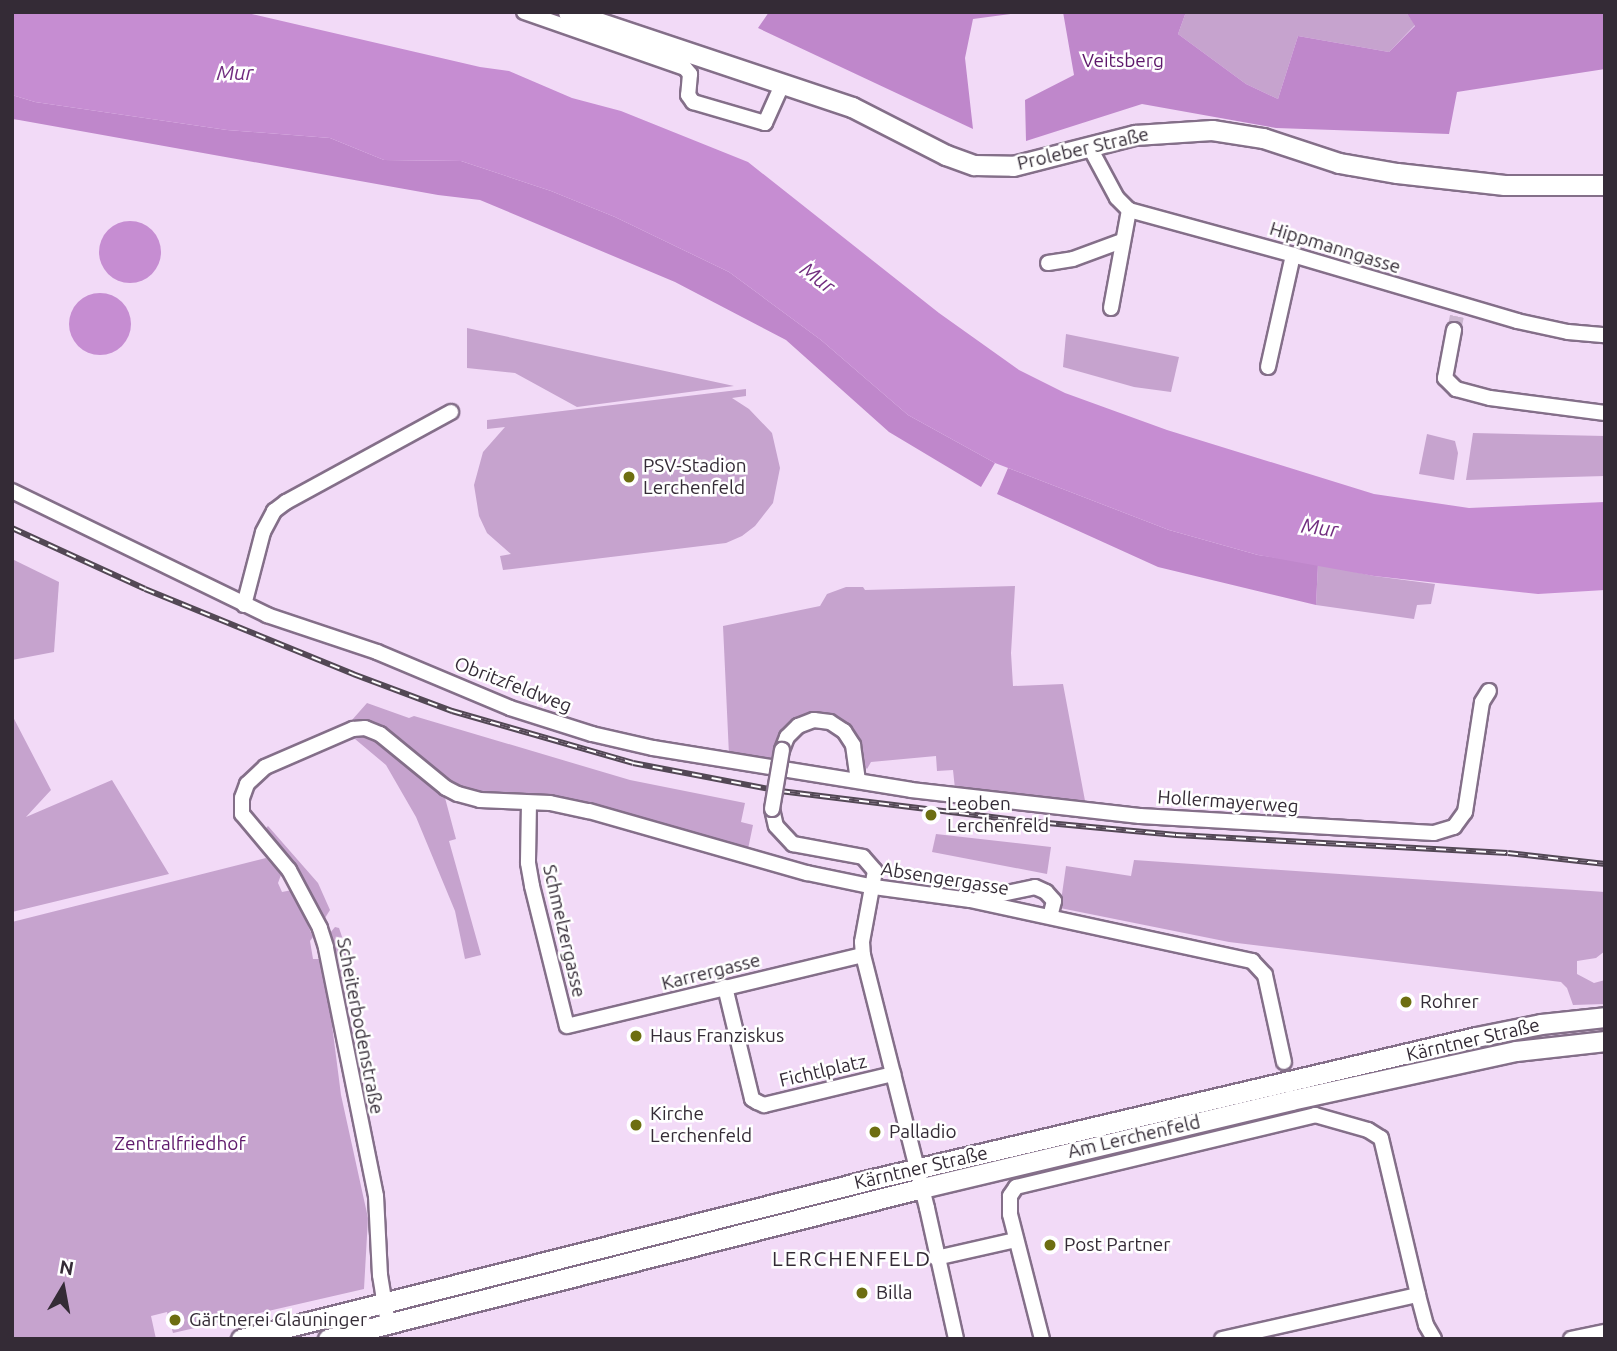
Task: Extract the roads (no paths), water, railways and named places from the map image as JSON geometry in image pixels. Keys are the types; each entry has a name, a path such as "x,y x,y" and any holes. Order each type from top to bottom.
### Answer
{"main road":[{"name":"Proleber Straße","path":"568,12 852,107 946,155 974,165 1013,166 1089,146 1163,132 1212,130 1263,138 1331,160 1397,173 1504,185 1605,185"},
{"name":"Kärntner Straße","path":"241,1339 526,1262 1476,1037 1541,1024 1605,1017"},
{"name":"Kärntner Straße","path":"328,1339 922,1188 1291,1100 1516,1051 1605,1041"}],"street":[{"path":"524,12 685,68 690,74 688,95 693,102 765,124 782,85"},
{"path":"1089,146 1117,198 1129,211 1111,308"},
{"name":"Hippmanngasse","path":"1129,211 1293,255 1457,317 1605,335"},
{"path":"1048,263 1073,259 1122,242"},
{"path":"1268,367 1293,255"},
{"path":"1457,317 1445,378 1456,388 1490,398 1605,413"},
{"path":"244,605 262,532 274,511 451,412"},
{"name":"Obritzfeldweg","path":"12,491 244,605 290,624 377,652 510,708 592,734 726,762 858,780"},
{"name":"Hollermayerweg","path":"858,780 911,790 1140,816 1434,833 1454,827 1465,812 1482,702 1489,691"},
{"path":"858,780 850,737 830,722 814,720 798,726 787,737 782,750 772,809 776,827 793,844 863,857 875,871 874,887"},
{"name":"Scheiterbodenstraße","path":"388,1324 383,1302 376,1196 326,947 320,928 289,870 242,814 242,798 247,784 265,766 353,729 365,728 380,734 446,788 458,794 480,800 529,803"},
{"name":"Absengergasse","path":"529,803 550,803 589,811 807,873 874,887 970,900 1252,961 1265,975 1284,1062"},
{"name":"Schmelzergasse","path":"529,803 528,863 531,886 568,1026"},
{"name":"Fichtlplatz","path":"874,887 862,942 863,955 917,1169"},
{"path":"970,900 1035,887 1046,892 1054,901 1050,917"},
{"name":"Karrergasse","path":"568,1026 863,955"},
{"name":"Fichtlplatz","path":"725,987 752,1099 757,1102 764,1105 893,1074"},
{"name":"Am Lerchenfeld","path":"1042,1339 1015,1240 1010,1199 1013,1190 1020,1184 1315,1115 1368,1130 1381,1138 1418,1295"},
{"path":"917,1169 956,1339"},
{"path":"936,1258 1015,1240"},
{"path":"1222,1339 1418,1295 1426,1325 1434,1339"},
{"path":"1571,1339 1605,1332"}],"water":[{"name":"Mur","path":"12,12 243,12 480,67 509,71 572,98 621,111 748,162 939,313 1019,370 1065,393 1167,430 1374,494 1469,508 1605,502 1605,590 1538,594 1374,576 1258,555 1169,530 995,463 908,415 821,340 729,272 615,217 551,191 461,161 384,160 330,138 227,130 35,102 12,95"},
{"path":"130,221 152,230 161,252 152,274 130,283 108,274 99,252 108,230"},
{"path":"100,293 122,302 131,324 122,346 100,355 78,346 69,324 78,302"}],"tunnel":[{"path":"1454,330 1457,316"}],"railway":[{"path":"12,528 145,589 353,674 452,711 633,763 780,791 1026,821 1176,835 1508,853 1605,864"}],"place":[{"name":"PSV-Stadion Lerchenfeld","path":"629,477"},
{"name":"Leoben Lerchenfeld","path":"931,815"},
{"name":"Rohrer","path":"1406,1002"},
{"name":"Haus Franziskus","path":"636,1036"},
{"name":"Kirche Lerchenfeld","path":"636,1125"},
{"name":"Palladio","path":"875,1132"},
{"name":"Post Partner","path":"1050,1245"},
{"name":"Billa","path":"862,1293"},
{"name":"Gärtnerei Glauninger","path":"175,1320"}],"district":[{"name":"LERCHENFELD","path":"852,1258"}],"park label":[{"name":"Veitsberg","path":"1123,61"},
{"name":"Zentralfriedhof","path":"180,1144"}]}
